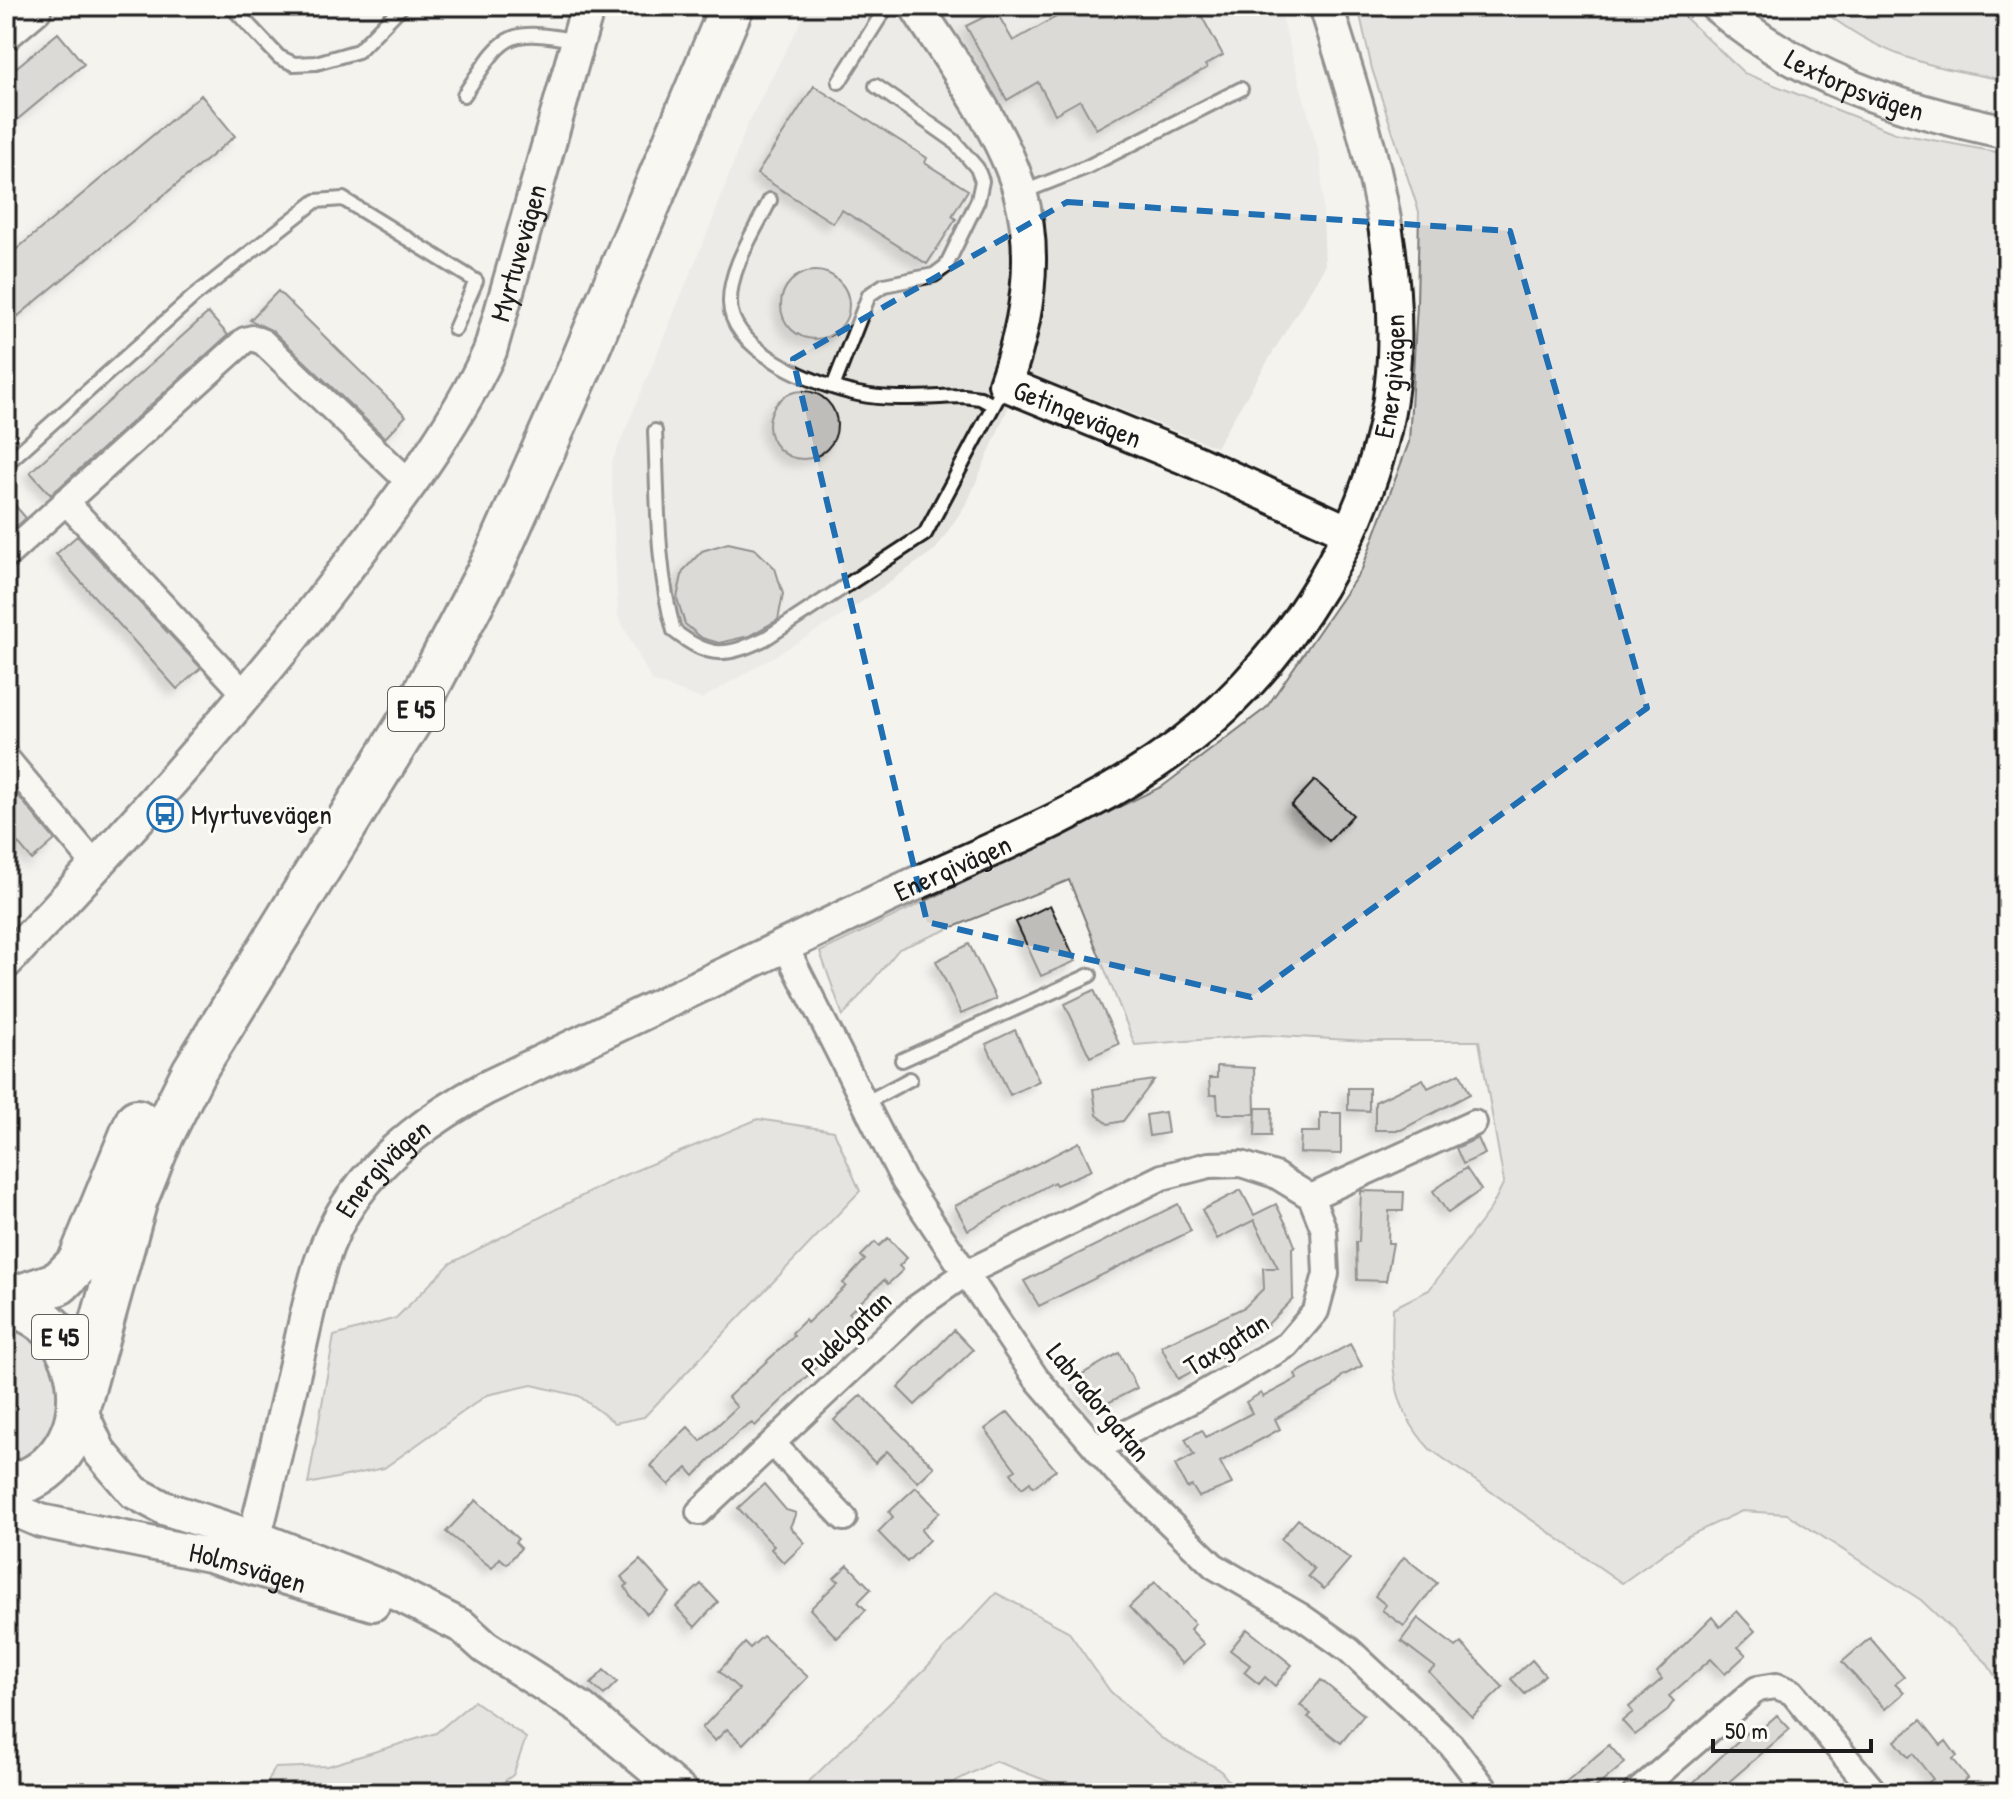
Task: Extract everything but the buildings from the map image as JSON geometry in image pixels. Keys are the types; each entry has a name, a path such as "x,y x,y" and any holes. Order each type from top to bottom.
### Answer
{"highway":[{"name":"E 45","path":"6,1303 59,1283 79,1263 133,1129 172,1056 386,708 471,548 703,6"},
{"name":"E 45","path":"6,1487 34,1477 53,1462 68,1443 136,1199 162,1135 194,1071 411,719 495,559 579,370 681,119 732,6"},
{"name":"E 45","path":"6,1303 38,1317 58,1335 73,1357 81,1403"}],"street":[{"path":"6,38 38,11 34,6"},
{"name":"Myrtuvevägen","path":"6,962 96,866 246,695 412,485 469,396 490,351 588,6"},
{"name":"Getingevägen","path":"916,6 1008,159 1021,193 1029,278 1025,318 999,394 1196,462 1349,532"},
{"name":"Energivägen","path":"251,1551 313,1289 351,1200 379,1166 440,1113 475,1094 1060,816 1156,763 1218,712 1270,658 1316,597 1368,486 1385,417 1394,361 1394,296 1389,234 1372,154 1326,6"},
{"name":"Lextorpsvägen","path":"1717,6 1810,70 1901,108 2007,132"},
{"path":"6,556 245,340 253,338 263,342 412,485"},
{"path":"65,501 246,695"},
{"path":"6,758 96,866"},
{"name":"Labradorgatan","path":"785,946 904,1181 1036,1378 1097,1448 1214,1566 1302,1617 1349,1650 1451,1745 1488,1793"},
{"path":"966,1273 1162,1177 1209,1165 1241,1164 1275,1175 1311,1197 1474,1123"},
{"name":"Taxgatan","path":"1097,1448 1194,1399 1287,1345 1316,1311 1326,1274 1324,1230 1311,1197"},
{"name":"Pudelgatan","path":"699,1512 916,1308 966,1273"},
{"name":"Holmsvägen","path":"81,1403 99,1451 134,1492 251,1551 456,1640 485,1647 582,1709 682,1793"},
{"path":"773,1444 844,1518"},
{"name":"Holmsvägen","path":"6,1506 41,1521 162,1544 251,1551"},
{"path":"1636,1793 1757,1689 1776,1686 1792,1692 1875,1793"}],"lane":[{"path":"231,6 279,57 294,64 341,58 358,51 402,6"},
{"path":"839,82 887,6"},
{"path":"464,95 497,46 514,35 537,33 578,41"},
{"path":"833,387 869,295 884,285 934,275 946,266 978,200 982,181 977,168 953,140 876,86"},
{"path":"1021,193 1087,167 1241,89"},
{"name":"Myrtuvevägen","path":"6,464 193,297 316,201 343,199 476,281 455,329"},
{"path":"770,200 736,270 730,302 734,325 761,354 833,387 858,394 893,398 999,394"},
{"path":"655,431 660,550 666,602 674,631 710,653 738,651 766,638 925,534 999,394"},
{"path":"902,1060 1090,975"},
{"path":"863,1104 910,1079"}],"highlighted area":[{"path":"1067,202 1510,231 1647,708 1251,997 927,922 793,359"}],"shaded area":[{"path":"809,6 1279,6 1321,161 1325,266 1216,447 1031,374 1014,394 968,501 936,549 840,617 702,699 652,681 618,616 611,464 713,219 747,125"},
{"path":"1358,6 1673,6 1744,73 1895,133 2007,154 2007,1695 1986,1662 1921,1600 1787,1514 1742,1511 1688,1536 1622,1583 1430,1449 1417,1433 1407,1417 1396,1383 1392,1347 1393,1308 1429,1290 1491,1208 1504,1182 1479,1041 1367,1041 1263,1035 1135,1045 1069,880 899,949 843,1016 820,952 1163,786 1266,708 1362,569 1409,442 1419,212 1372,69"},
{"path":"1817,6 1998,6 2003,55 1999,79 1903,56 1861,37"},
{"path":"758,1119 834,1131 860,1191 644,1417 615,1423 579,1396 532,1385 487,1395 384,1468 308,1484 334,1336 396,1318 451,1263 613,1180"},
{"path":"6,1322 16,1325 52,1355 63,1401 45,1445 6,1469"},
{"path":"996,1593 1068,1631 1110,1691 1161,1738 1219,1769 1239,1793 1079,1793 995,1761 932,1793 797,1793 925,1669"},
{"path":"474,1701 526,1738 513,1775 488,1793 262,1793 275,1768 328,1766 436,1733"}],"place":[{"name":"Myrtuvevägen","path":"165,814"}]}
